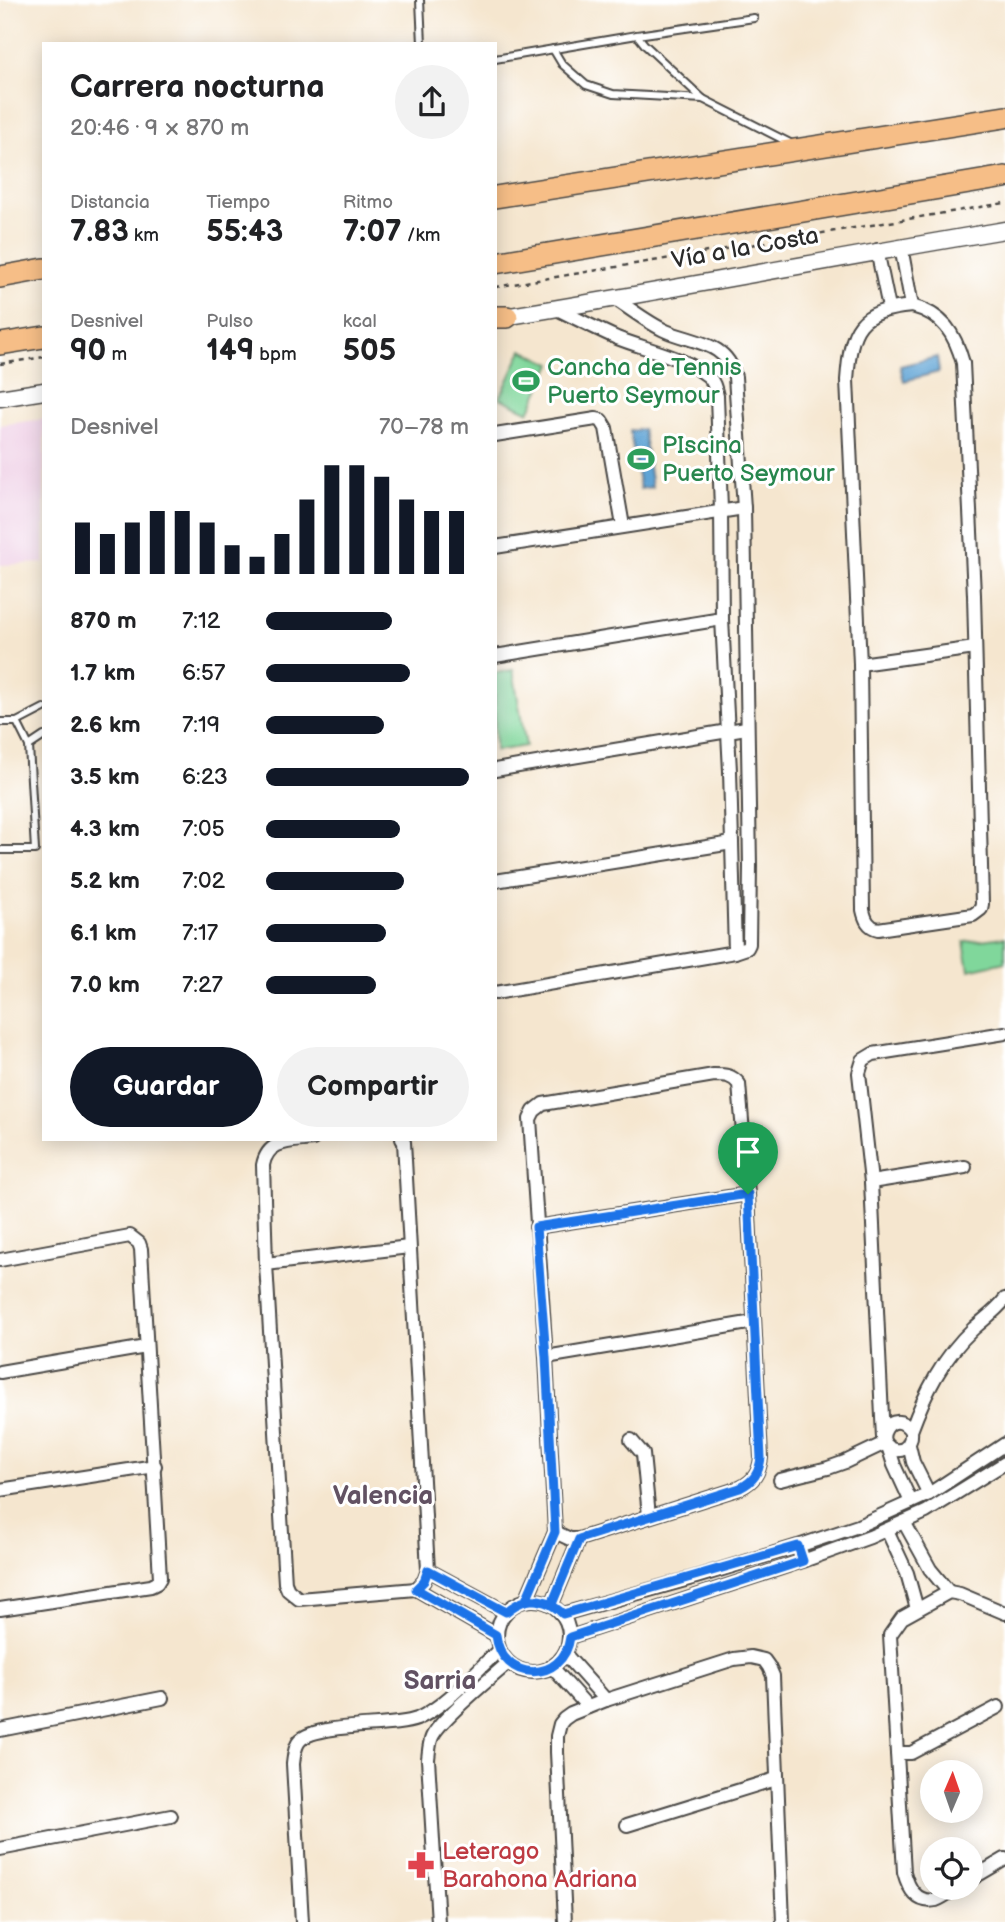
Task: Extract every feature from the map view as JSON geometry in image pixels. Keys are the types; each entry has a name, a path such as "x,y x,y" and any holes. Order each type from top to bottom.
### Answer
{"highway":[{"path":"497,197 1005,117"},
{"name":"Vía a la Costa","path":"497,263 1005,177"},
{"path":"0,277 42,270"},
{"path":"0,344 42,337"}],"street":[{"name":"Vía a la Costa","path":"499,317 1005,230"},
{"path":"901,247 912,306"},
{"path":"877,250 888,308"},
{"path":"497,993 735,952 747,948 750,941 744,508 733,366 728,358 709,345 665,331 615,299"},
{"path":"912,306 922,308 939,318 958,346 963,363 975,648 981,909 973,915 878,929 868,924 863,910 860,664 847,380 854,335 866,318 888,308 912,306"},
{"path":"557,309 617,338 689,366 710,378 714,385 717,396 722,510 722,619 735,952"},
{"path":"0,398 42,391"},
{"path":"497,435 596,419 601,421 606,428 623,526"},
{"path":"497,547 744,508"},
{"path":"497,656 722,619"},
{"path":"860,664 975,648"},
{"path":"497,770 746,728"},
{"path":"497,881 732,843"},
{"path":"911,1502 885,1442 871,1182 859,1073 863,1060 873,1054 1005,1033"},
{"path":"526,1600 555,1532 530,1119 534,1111 543,1104 714,1075 729,1076 739,1084 748,1194 761,1458 757,1474 750,1483 740,1488 579,1539 570,1539 555,1532"},
{"path":"300,1141 271,1148 265,1155 263,1165 266,1264 285,1583 288,1590 299,1600 416,1589 496,1635"},
{"path":"403,1141 428,1570 424,1581 416,1589"},
{"path":"871,1182 965,1167"},
{"path":"536,1227 748,1194"},
{"path":"0,1260 130,1236 141,1249 160,1578 151,1586 0,1609"},
{"path":"266,1264 410,1247"},
{"path":"885,1442 896,1450 901,1450 910,1438 921,1404 945,1361 1005,1299"},
{"path":"546,1357 754,1322"},
{"path":"0,1372 146,1347"},
{"path":"885,1442 885,1429 891,1423 901,1423 908,1427 913,1462 929,1494"},
{"path":"631,1440 643,1454 649,1516"},
{"path":"780,1480 828,1468 885,1442"},
{"path":"563,1614 798,1546 858,1525 929,1494 1005,1444"},
{"path":"570,1637 803,1561 887,1530 926,1512 1005,1463"},
{"path":"0,1490 155,1466"},
{"path":"904,1522 930,1569 949,1592"},
{"path":"887,1530 907,1573 917,1609"},
{"path":"552,1604 579,1539"},
{"path":"798,1546 803,1561"},
{"path":"428,1570 506,1612"},
{"path":"920,1897 913,1894 904,1872 890,1635 902,1618 949,1592 1005,1613"},
{"path":"526,1600 552,1604 563,1614 568,1625 569,1646 552,1667 537,1672 522,1671 508,1662 499,1650 496,1635 501,1619 515,1604 526,1600"},
{"path":"302,1922 293,1764 298,1742 308,1734 415,1720 438,1708 499,1650"},
{"path":"565,1654 606,1700"},
{"path":"565,1922 557,1736 560,1724 571,1714 606,1700 734,1659 751,1657 764,1660 773,1676 783,1922"},
{"path":"438,1922 428,1759 432,1737 459,1707 508,1662"},
{"path":"552,1667 588,1707"},
{"path":"0,1730 162,1698"},
{"path":"897,1753 911,1753 998,1707"},
{"path":"627,1825 776,1779"},
{"path":"0,1849 171,1816"},
{"path":"983,1872 1005,1859"}],"lane":[{"path":"420,0 422,41"},
{"path":"497,60 754,18"},
{"path":"638,35 645,45 703,99 803,149"},
{"path":"553,49 562,64 586,85 613,94 703,99"},
{"path":"0,722 17,722 42,709"},
{"path":"0,850 35,850 29,746 17,722"},
{"path":"29,746 42,737"}],"path":[{"path":"497,287 1005,203"},
{"path":"0,364 42,358"}],"shaded area":[{"path":"42,419 42,563 0,565 0,425"}],"green space":[{"name":"Cancha de Tennis Puerto Seymour","path":"522,350 552,364 529,412 500,398"},
{"path":"513,670 526,746 497,751 497,673"},
{"path":"1005,937 1005,962 969,970 964,942"}],"water":[{"path":"937,357 939,372 904,381 900,366"},
{"name":"PIscina Puerto Seymour","path":"643,429 652,487 640,489 630,431"}],"place":[{"name":"Cancha de Tennis Puerto Seymour","path":"526,381"},
{"name":"PIscina Puerto Seymour","path":"641,459"},
{"name":"Leterago Barahona Adriana","path":"421,1865"}],"district":[{"name":"Valencia","path":"383,1496"},
{"name":"Sarria","path":"440,1681"}],"route":[{"path":"748,1194 536,1227 555,1532 526,1600 535,1599 544,1601 552,1604 563,1614 798,1546 803,1561 570,1637 565,1654 552,1667 537,1672 522,1671 503,1657 496,1635 416,1589 424,1581 428,1570 506,1612 515,1604 526,1600 535,1599 552,1604 579,1539 750,1483 757,1474 761,1458 748,1194"}]}
